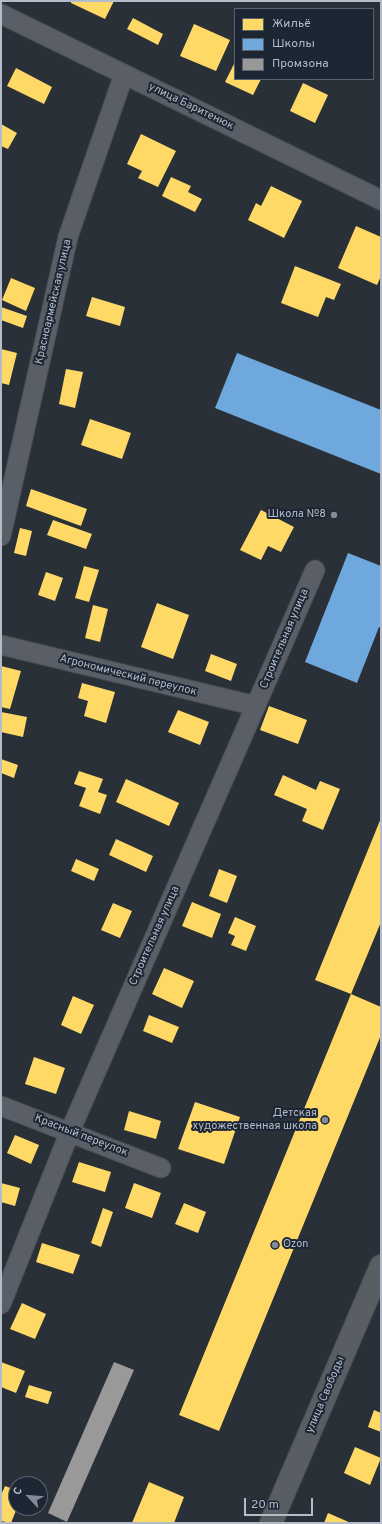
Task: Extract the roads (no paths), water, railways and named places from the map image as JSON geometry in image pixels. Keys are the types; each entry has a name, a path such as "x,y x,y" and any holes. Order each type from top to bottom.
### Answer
{"main road":[{"name":"улица Свободы","path":"271,1523 381,1266"}],"street":[{"path":"1,14 7,1"},
{"name":"улица Баритенюк","path":"1,14 381,200"},
{"name":"Красноармейская улица","path":"1,536 68,237 124,74"},
{"name":"Строительная улица","path":"1,1304 70,1132 315,570"},
{"name":"Агрономический переулок","path":"1,645 256,706"},
{"name":"Красный переулок","path":"1,1106 160,1168"}],"place":[{"name":"Школа №8","path":"334,515"},
{"name":"Детская художественная школа","path":"325,1120"},
{"name":"Ozon","path":"275,1245"}]}
